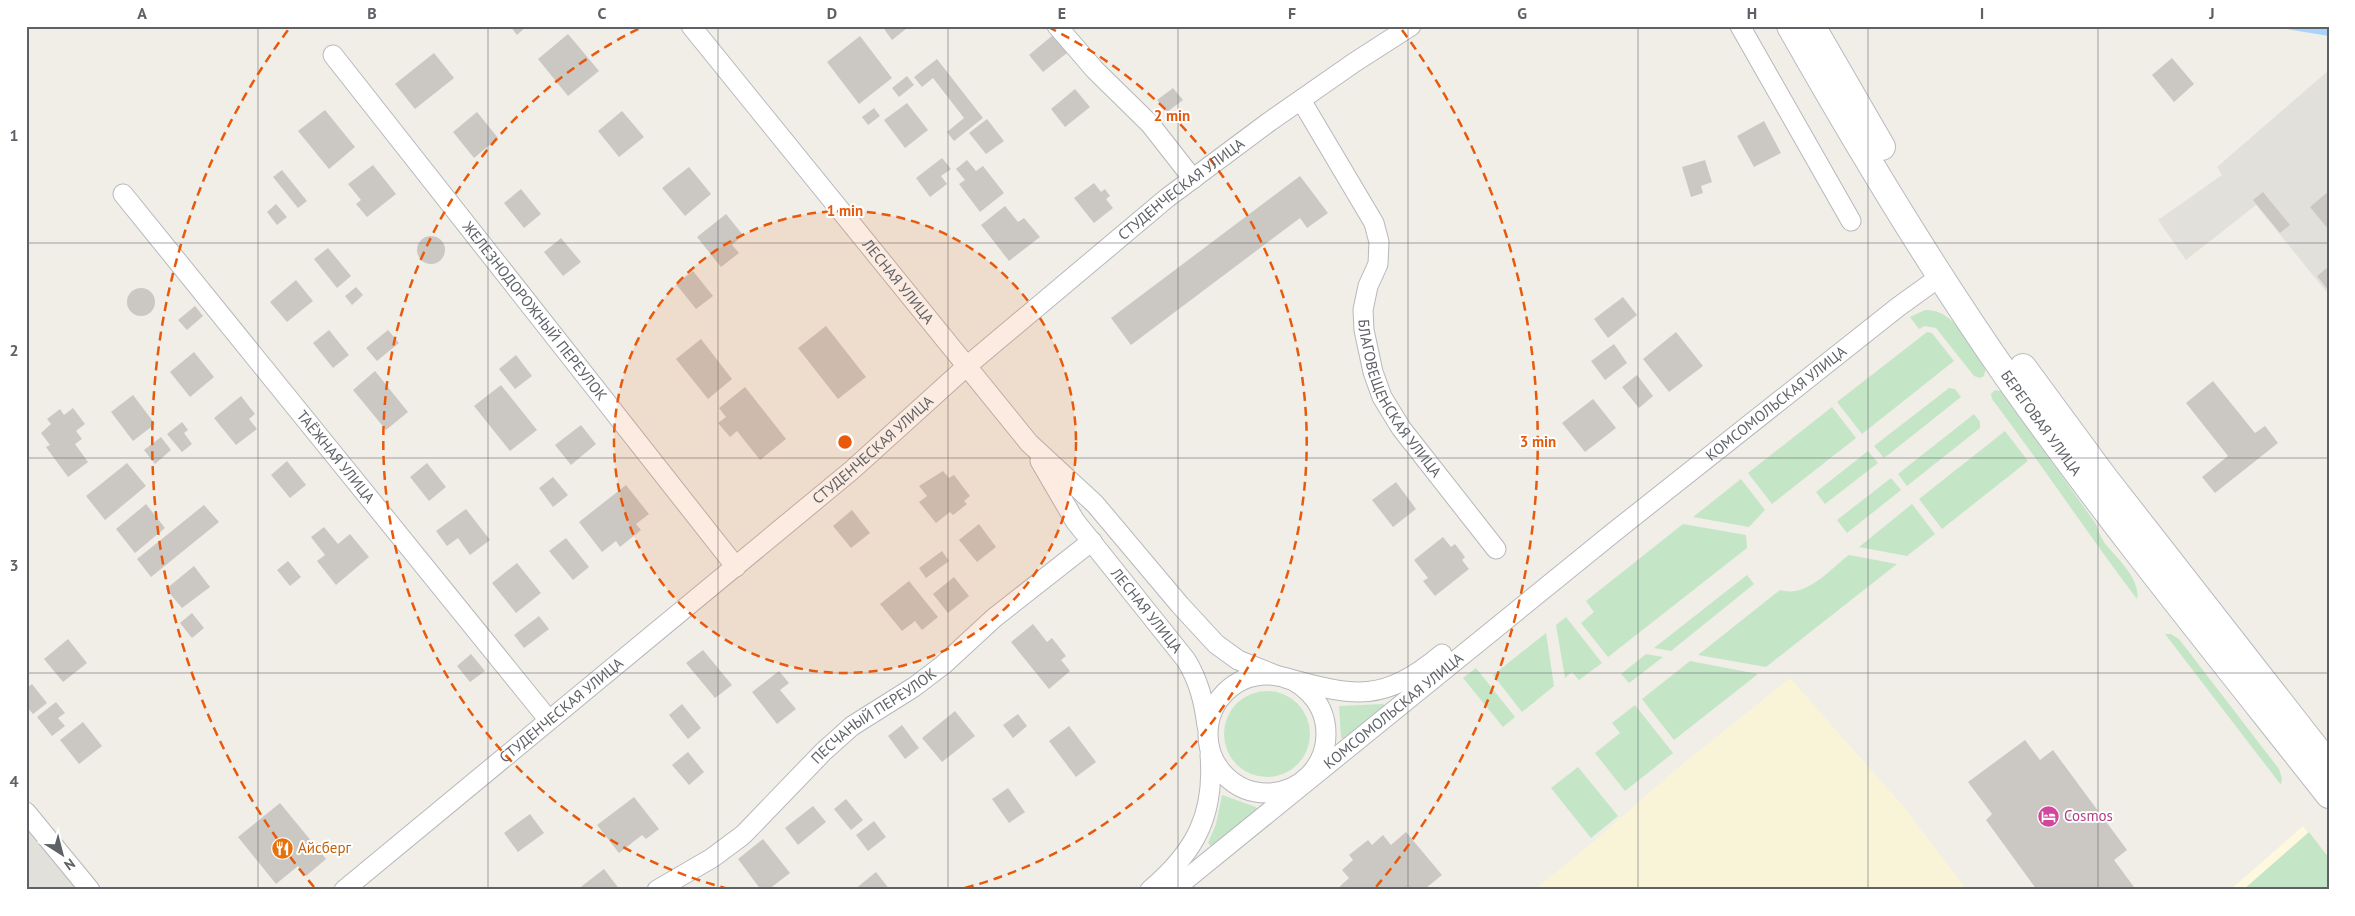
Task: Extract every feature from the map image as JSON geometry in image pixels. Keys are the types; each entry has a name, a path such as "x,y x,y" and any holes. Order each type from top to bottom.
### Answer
{"main road":[{"name":"БЕРЕГОВАЯ УЛИЦА","path":"1790,26 1948,271 2023,367 2104,477 2329,765"},
{"name":"БЕРЕГОВАЯ УЛИЦА","path":"1812,26 1878,140 1948,271 1981,339 2049,434 2329,795"}],"street":[{"name":"ЛЕСНАЯ УЛИЦА","path":"691,26 1029,443 1075,521 1179,650 1192,670 1203,697 1208,739"},
{"path":"1057,26 1095,70 1150,124 1193,179"},
{"name":"СТУДЕНЧЕСКАЯ УЛИЦА","path":"344,890 548,719 736,567 852,470 967,366 1167,198 1301,100 1411,26"},
{"path":"1740,26 1851,221"},
{"name":"ЖЕЛЕЗНОДОРОЖНЫЙ ПЕРЕУЛОК","path":"333,55 736,567"},
{"name":"БЛАГОВЕЩЕНСКАЯ УЛИЦА","path":"1301,100 1374,224 1379,242 1378,264 1368,286 1363,310 1364,330 1371,364 1382,397 1401,428 1496,549"},
{"name":"ТАЁЖНАЯ УЛИЦА","path":"123,194 548,719"},
{"name":"КОМСОМОЛЬСКАЯ УЛИЦА","path":"1173,890 1306,780 1614,532 1898,307 1948,271"},
{"name":"ЛЕСНАЯ УЛИЦА","path":"1029,443 1095,504 1186,612 1216,644 1238,660 1282,677"},
{"name":"КОМСОМОЛЬСКАЯ УЛИЦА","path":"1282,677 1344,692 1368,692 1395,686 1423,669 1524,590 1614,532"},
{"name":"ПЕСЧАНЫЙ ПЕРЕУЛОК","path":"657,890 712,858 743,835 823,752 852,726 936,671 994,618 1092,541"},
{"path":"1150,890 1180,861 1198,836 1210,795 1208,739 1213,710 1227,691 1251,677 1282,677 1309,692 1319,704 1325,719 1327,735 1320,762 1306,780 1276,793 1257,793 1235,784 1220,770 1212,757 1208,739"},
{"path":"26,812 90,890"}],"shaded area":[{"path":"2329,70 2329,295 2256,205 2186,260 2158,220 2222,175 2217,167"},
{"path":"26,812 90,890 26,890"},
{"path":"2303,826 2329,858 2329,890 2230,890"}],"green space":[{"path":"1925,310 1945,315 1961,330 1986,367 1984,376 1980,378 1974,376 1936,328 1925,326 1919,329 1910,317"},
{"path":"1927,332 1932,333 1954,361 1862,434 1837,402"},
{"path":"1949,388 1955,389 1961,397 1884,458 1874,446"},
{"path":"1995,390 2001,391 2096,524 2104,542 2126,568 2135,583 2137,599 1992,399 1991,394"},
{"path":"1832,407 1856,438 1772,504 1748,473"},
{"path":"1974,414 1980,422 1980,428 1907,486 1898,474"},
{"path":"2005,431 2028,461 1942,529 1919,499"},
{"path":"1868,451 1878,463 1825,504 1816,492"},
{"path":"1891,478 1901,490 1847,533 1837,520"},
{"path":"1741,479 1765,510 1749,527 1693,517"},
{"path":"1912,504 1935,534 1907,556 1859,547"},
{"path":"1683,524 1746,535 1747,548 1608,657 1581,623 1594,612 1586,601"},
{"path":"1849,555 1897,564 1766,667 1698,655 1780,590 1799,590 1808,586"},
{"path":"1747,575 1754,584 1671,651 1654,648"},
{"path":"1566,617 1602,663 1579,680 1572,672 1565,678 1556,625"},
{"path":"1546,633 1554,686 1522,712 1493,675"},
{"path":"2165,634 2171,634 2179,639 2279,769 2282,778 2281,785"},
{"path":"1646,654 1663,657 1629,683 1621,674"},
{"path":"1690,661 1758,674 1674,740 1642,699"},
{"path":"1476,668 1515,717 1503,727 1463,678"},
{"path":"1267,691 1283,694 1291,698 1303,710 1307,718 1310,734 1307,750 1303,758 1291,770 1283,774 1267,777 1251,774 1243,770 1231,758 1227,750 1224,734 1227,718 1231,710 1243,698 1251,694"},
{"path":"1383,704 1385,706 1345,739 1341,738 1339,706"},
{"path":"1635,705 1673,753 1625,791 1595,753 1620,733 1612,723"},
{"path":"1578,767 1618,816 1591,838 1551,788"},
{"path":"1222,795 1257,809 1211,846 1208,843 1216,824"},
{"path":"2309,832 2329,858 2329,890 2243,890"}],"sand":[{"path":"1790,678 1902,805 1967,890 1534,890 1592,843 1674,771"}],"water":[{"path":"2281,26 2329,26 2329,36 2286,29"}],"building":[{"path":"510,26 527,26 517,35"},
{"path":"882,26 905,26 907,28 892,40"},
{"path":"568,34 599,71 568,96 538,59"},
{"path":"1053,35 1067,53 1043,72 1029,55"},
{"path":"860,36 892,78 859,104 827,62"},
{"path":"434,53 454,78 415,109 395,84"},
{"path":"2172,58 2194,84 2174,102 2152,75"},
{"path":"937,59 983,118 954,141 947,132 964,118 933,78 922,87 914,77"},
{"path":"907,76 914,85 899,97 892,88"},
{"path":"1173,88 1183,100 1167,112 1157,100"},
{"path":"1075,89 1090,107 1065,127 1051,109"},
{"path":"907,103 928,130 905,148 884,120"},
{"path":"874,108 880,116 868,125 862,117"},
{"path":"325,110 355,147 329,169 298,131"},
{"path":"622,111 644,137 619,157 598,131"},
{"path":"477,112 498,138 474,158 453,132"},
{"path":"987,119 1004,141 986,154 969,133"},
{"path":"1764,121 1781,153 1754,167 1737,136"},
{"path":"942,158 951,169 941,176 947,184 930,197 916,178"},
{"path":"967,160 976,171 983,166 1004,193 980,212 959,184 965,180 956,169"},
{"path":"1705,160 1712,182 1701,186 1703,193 1691,197 1682,167"},
{"path":"373,165 396,194 367,217 356,204 361,200 348,184"},
{"path":"689,167 711,194 685,216 662,188"},
{"path":"282,170 307,201 298,208 273,177"},
{"path":"1300,176 1328,213 1307,228 1300,218 1131,345 1111,318"},
{"path":"1094,183 1101,192 1105,189 1110,196 1106,199 1113,208 1094,223 1074,198"},
{"path":"521,189 541,214 524,228 504,203"},
{"path":"2329,191 2329,230 2310,207"},
{"path":"2263,192 2290,225 2280,233 2253,200"},
{"path":"276,204 287,217 277,225 267,212"},
{"path":"1005,206 1018,222 1024,218 1040,237 1009,261 981,225"},
{"path":"726,214 743,235 732,245 739,253 721,267 697,237"},
{"path":"431,236 441,240 445,250 441,260 431,264 421,260 417,250 421,240"},
{"path":"561,238 581,262 563,276 544,252"},
{"path":"328,248 351,276 337,288 314,259"},
{"path":"2328,267 2329,269 2329,291 2317,276"},
{"path":"693,271 713,296 696,309 676,284"},
{"path":"296,280 313,301 287,322 270,302"},
{"path":"356,287 363,295 352,305 345,296"},
{"path":"141,288 151,292 155,302 151,312 141,316 131,312 127,302 131,292"},
{"path":"1623,297 1637,315 1608,338 1594,319"},
{"path":"195,306 203,316 187,330 178,320"},
{"path":"826,326 866,377 838,399 798,348"},
{"path":"329,330 349,355 333,368 313,343"},
{"path":"388,330 399,343 377,361 366,348"},
{"path":"1676,332 1703,366 1669,392 1643,359"},
{"path":"701,339 732,379 708,399 676,359"},
{"path":"1614,344 1627,363 1605,380 1591,361"},
{"path":"194,352 214,377 190,397 170,372"},
{"path":"516,355 532,376 515,389 499,369"},
{"path":"375,371 408,412 386,430 353,390"},
{"path":"1637,375 1653,396 1639,408 1622,387"},
{"path":"2213,381 2255,433 2265,426 2278,443 2215,493 2202,477 2228,456 2186,403"},
{"path":"501,385 537,430 510,451 474,406"},
{"path":"745,387 786,439 760,460 737,431 730,437 718,423 726,417 719,408"},
{"path":"133,395 155,424 133,441 111,412"},
{"path":"241,396 255,414 249,419 257,429 236,445 214,418"},
{"path":"1593,399 1616,428 1585,452 1562,423"},
{"path":"73,408 85,424 76,431 82,439 75,444 88,462 68,477 46,447 50,445 41,433 51,424 47,419 60,409 64,415"},
{"path":"182,422 188,430 184,433 192,444 182,452 167,434"},
{"path":"581,425 596,444 571,465 555,445"},
{"path":"161,437 171,450 155,464 144,450"},
{"path":"287,461 306,485 290,498 271,475"},
{"path":"127,463 146,486 105,520 86,496"},
{"path":"427,463 446,487 429,501 410,477"},
{"path":"943,471 949,478 954,475 970,496 964,501 967,504 953,515 950,512 936,523 919,502 927,496 919,486"},
{"path":"553,477 568,495 553,507 539,488"},
{"path":"1396,482 1416,509 1393,527 1372,500"},
{"path":"626,485 649,514 636,524 641,530 620,547 616,541 602,552 579,522"},
{"path":"146,504 165,528 135,553 116,529"},
{"path":"204,505 219,522 151,577 137,559"},
{"path":"466,509 490,540 470,555 458,538 447,546 436,531"},
{"path":"852,510 870,533 851,548 833,526"},
{"path":"979,524 996,547 977,562 959,540"},
{"path":"324,527 338,544 350,534 369,557 336,585 317,561 325,555 311,537"},
{"path":"1443,537 1451,547 1455,544 1465,557 1462,560 1469,569 1435,596 1423,581 1428,578 1414,560"},
{"path":"566,538 589,567 573,580 549,551"},
{"path":"942,551 949,561 926,578 919,568"},
{"path":"288,561 301,577 290,586 277,570"},
{"path":"517,563 541,593 516,613 492,583"},
{"path":"194,566 210,587 182,608 166,589"},
{"path":"954,577 969,596 948,613 933,594"},
{"path":"909,581 938,617 922,630 915,621 902,631 880,604"},
{"path":"192,613 204,628 192,638 180,623"},
{"path":"539,616 549,629 524,648 514,635"},
{"path":"1033,624 1047,642 1052,638 1066,656 1061,660 1070,671 1049,689 1011,642"},
{"path":"68,639 87,663 63,682 44,659"},
{"path":"703,650 732,685 715,698 686,663"},
{"path":"471,654 485,671 470,682 457,666"},
{"path":"779,671 789,683 780,690 796,709 777,724 752,692"},
{"path":"32,684 47,703 33,714 26,706 26,689"},
{"path":"56,702 65,713 58,718 65,726 52,736 37,717"},
{"path":"682,704 701,728 688,739 669,715"},
{"path":"955,711 975,736 942,762 922,738"},
{"path":"1018,714 1027,726 1013,738 1003,725"},
{"path":"83,722 102,746 79,764 60,740"},
{"path":"902,725 919,748 905,759 888,736"},
{"path":"1069,726 1096,762 1076,777 1049,741"},
{"name":"Cosmos","path":"2025,740 2040,760 2053,750 2127,850 2114,860 2134,887 2129,890 2037,890 1986,820 1992,814 1968,782"},
{"path":"688,752 704,772 689,785 672,765"},
{"path":"1008,788 1025,812 1009,823 992,799"},
{"path":"634,797 659,829 646,839 642,835 619,853 597,825"},
{"path":"846,799 863,820 851,830 834,809"},
{"name":"Айсберг","path":"280,803 326,859 306,876 298,866 276,884 238,837"},
{"path":"813,806 826,822 798,845 785,828"},
{"path":"530,814 544,833 518,852 504,833"},
{"path":"874,821 886,837 868,851 856,835"},
{"path":"1406,832 1442,875 1426,888 1428,890 1336,890 1349,878 1342,870 1353,860 1349,855 1368,840 1372,845 1383,835 1391,845"},
{"path":"763,839 790,873 768,890 761,890 738,859"},
{"path":"604,869 620,890 577,890"},
{"path":"876,872 890,890 854,890"}],"place":[{"name":"Cosmos","path":"2048,816"},
{"name":"Айсберг","path":"282,848"}]}
